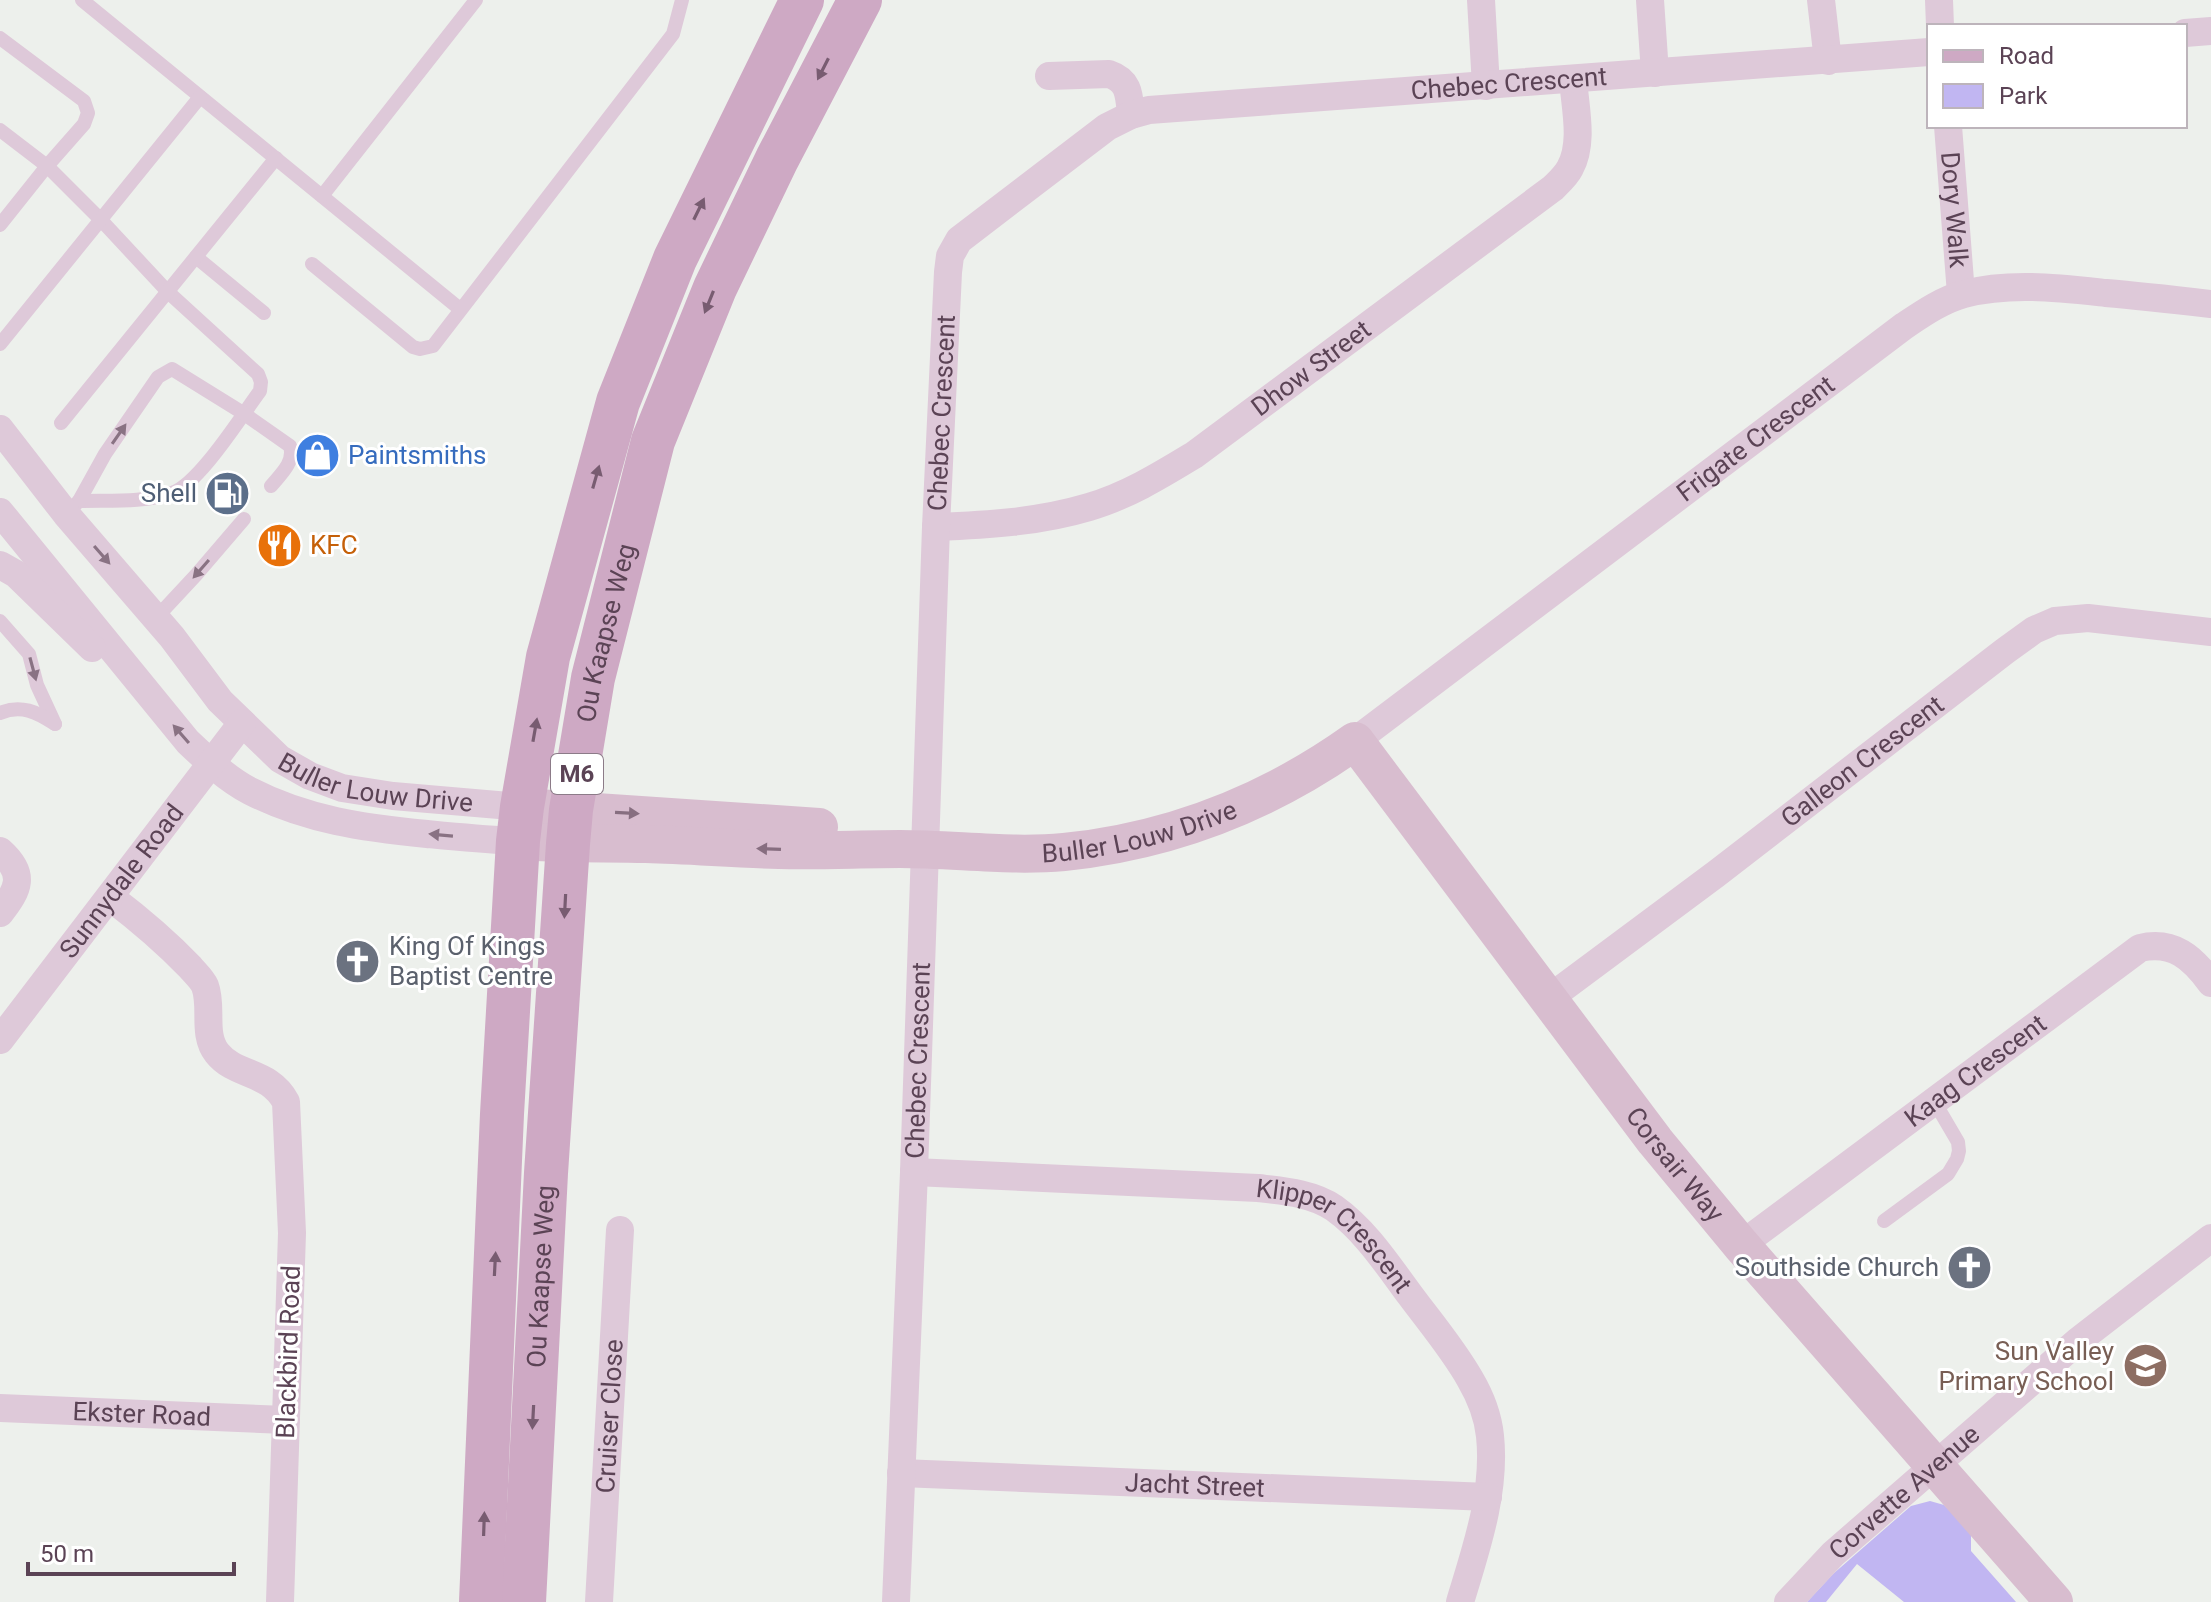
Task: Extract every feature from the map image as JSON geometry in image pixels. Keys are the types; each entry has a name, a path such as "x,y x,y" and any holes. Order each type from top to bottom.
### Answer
{"main road":[{"name":"Ou Kaapse Weg","path":"481,1602 502,1114 520,824 548,657 618,402 675,259 802,0"},
{"name":"Ou Kaapse Weg","path":"524,1602 546,1173 570,827 593,678 653,441 715,288 777,159 860,0"}],"street":[{"path":"1481,0 1486,86"},
{"path":"1650,0 1655,73"},
{"path":"1821,0 1828,61"},
{"path":"1939,0 1940,24"},
{"path":"2187,33 2211,31"},
{"name":"Chebec Crescent","path":"896,1602 914,1172 914,849 936,527 950,256 959,240 1107,127 1149,110 1927,52"},
{"path":"1049,76 1116,76 1128,88 1131,115"},
{"name":"Dhow Street","path":"936,527 1002,524 1091,507 1147,483 1194,455 1553,188 1569,171 1575,156 1577,137 1573,79"},
{"name":"Dory Walk","path":"1948,128 1961,294"},
{"name":"Frigate Crescent","path":"1355,741 1904,326 1932,308 1961,294 2027,286 2211,304"},
{"name":"Buller Louw Drive","path":"0,429 72,508 220,701 280,759 310,776 342,788 520,824"},
{"name":"Buller Louw Drive","path":"0,512 188,742 211,764 248,790 289,809 368,828 520,824 570,827 830,827 914,849 1063,852 1141,839 1199,823 1247,804 1321,765 1355,741"},
{"path":"0,565 16,574 78,636 148,694"},
{"name":"Galleon Crescent","path":"1548,999 2034,630 2055,621 2088,618 2211,632"},
{"name":"Sunnydale Road","path":"0,1040 242,723"},
{"name":"Corsair Way","path":"1355,741 1655,1141 1741,1245 2054,1602"},
{"path":"0,851 14,866 18,886 0,913"},
{"name":"Blackbird Road","path":"110,897 146,924 204,982 211,1040 219,1056 231,1066 247,1071 279,1090 286,1102 292,1233 280,1602"},
{"name":"Kaag Crescent","path":"1741,1245 2140,948 2156,944 2171,948 2201,969 2211,983"},
{"name":"Klipper Crescent","path":"914,1172 1258,1188 1297,1193 1332,1207 1364,1235 1470,1378 1484,1406 1490,1434 1488,1497 1476,1552 1460,1602"},
{"name":"Cruiser Close","path":"599,1602 620,1230"},
{"name":"Corvette Avenue","path":"1788,1602 1833,1554 2078,1341 2211,1238"},
{"name":"Ekster Road","path":"0,1408 286,1420"},
{"name":"Jacht Street","path":"901,1473 1488,1497"}],"lane":[{"path":"82,0 460,309"},
{"path":"322,196 476,0"},
{"path":"312,264 417,348 433,346 673,34 682,0"},
{"path":"0,38 84,101 88,113 84,124 0,225"},
{"path":"0,344 200,97"},
{"path":"0,130 47,166 168,292 258,374 261,382 260,391 206,464 176,492 72,508"},
{"path":"61,423 276,158"},
{"path":"196,257 264,313"},
{"path":"72,508 158,377 168,370 176,370 290,446 292,452 288,465 271,486"},
{"path":"156,618 244,519"},
{"path":"0,621 29,654 37,685 55,724 37,712 25,709 0,713"},
{"path":"1884,1221 1948,1174 1957,1159 1958,1142 1934,1101"}],"green space":[{"path":"1930,1501 1944,1505 1971,1532 1971,1551 2016,1602 1904,1602 1857,1564 1826,1602 1807,1602 1833,1574 1911,1506"}],"place":[{"name":"Paintsmiths","path":"317,455"},
{"name":"Shell","path":"228,493"},
{"name":"KFC","path":"279,545"},
{"name":"King Of Kings Baptist Centre","path":"358,961"},
{"name":"Southside Church","path":"1970,1267"},
{"name":"Sun Valley Primary School","path":"2145,1366"}]}
